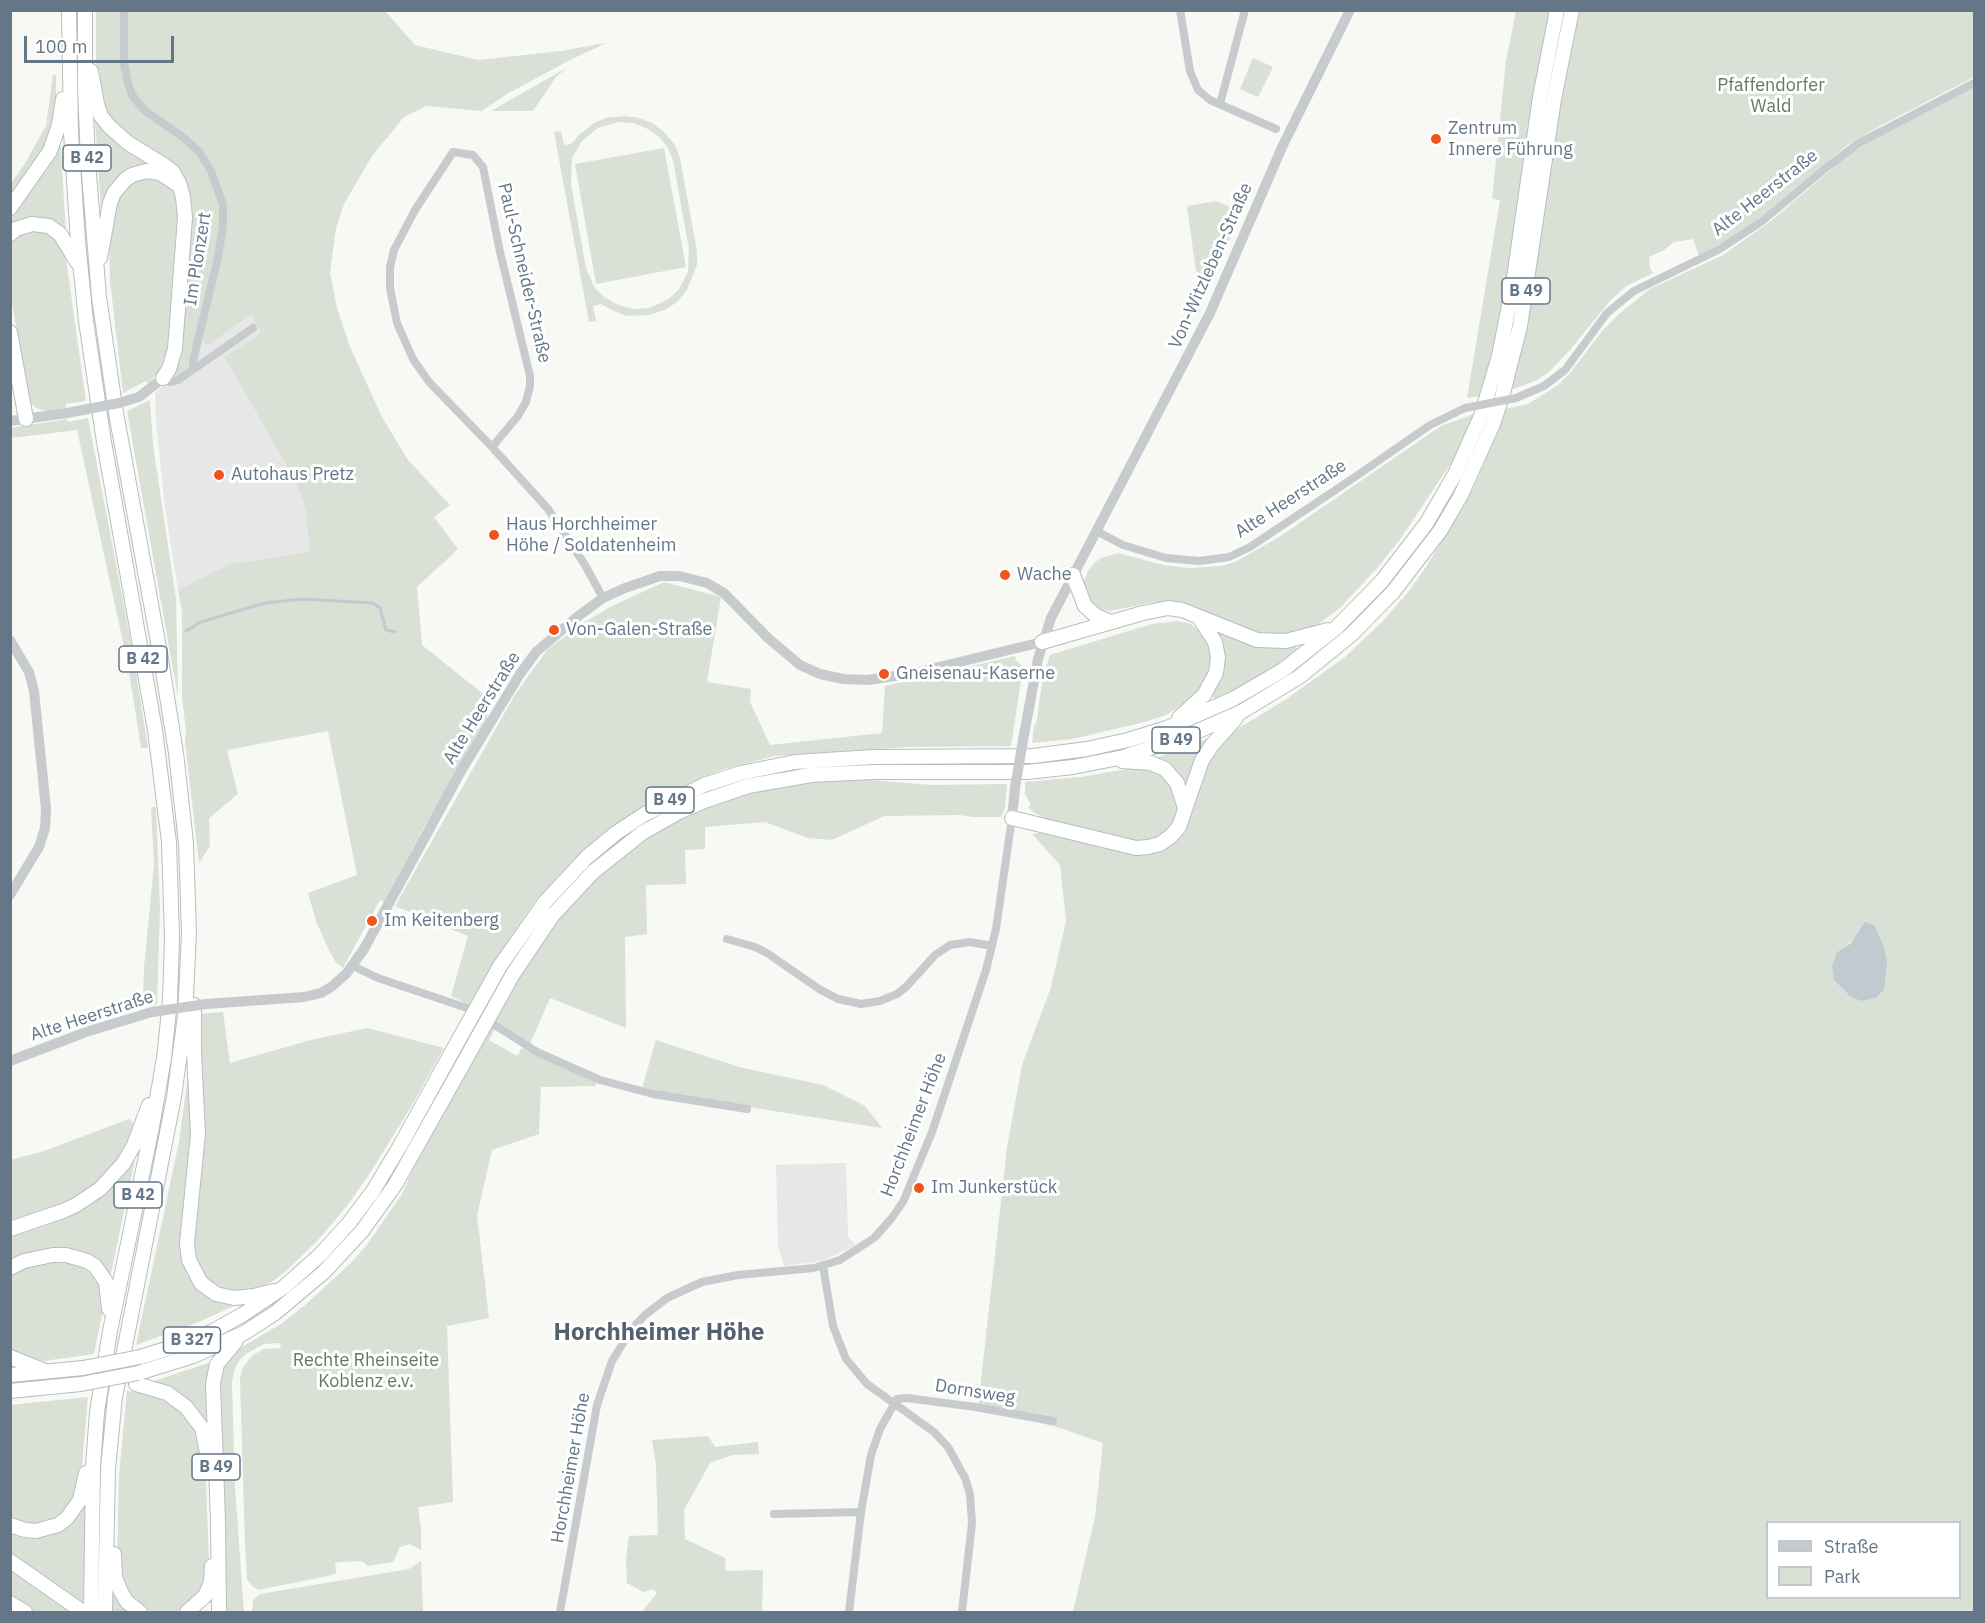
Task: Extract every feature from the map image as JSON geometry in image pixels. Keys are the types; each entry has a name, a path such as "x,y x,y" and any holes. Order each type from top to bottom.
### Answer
{"highway":[{"name":"B 42","path":"69,10 72,156 80,267 97,399 155,730 168,831 172,962 164,1058 110,1331 97,1412 93,1466 91,1612"},
{"name":"B 42","path":"85,10 88,162 97,275 114,404 176,753 186,843 189,965 174,1097 115,1397 108,1468 105,1609"},
{"name":"B 49","path":"284,1287 304,1271 336,1239 373,1191 500,966 529,923 557,888 604,843 632,823 661,805 723,778 765,767 815,760 883,757 1009,757 1057,754 1106,746 1167,728 1212,709 1268,679 1302,656 1336,628 1378,586 1426,524 1455,474 1481,416 1499,356 1513,285 1540,97 1557,10"},
{"name":"B 49","path":"137,1379 244,1333 307,1288 338,1258 362,1231 398,1179 513,974 552,916 577,887 609,858 660,822 726,793 770,781 811,775 873,772 1028,771 1073,767 1108,760 1182,738 1242,712 1321,661 1358,629 1410,572 1440,531 1478,459 1502,397 1520,326 1554,99 1572,10"},
{"path":"85,40 101,116 121,138 173,172 182,193 185,217 175,349 169,369 163,378"},
{"path":"10,208 42,164 53,144 69,64"},
{"path":"97,275 107,213 114,193 125,180 139,172 154,172 168,177 182,193"},
{"path":"10,234 16,229 32,224 49,226 65,240 80,267"},
{"path":"10,332 26,419"},
{"path":"1073,575 1085,606 1096,616 1111,622"},
{"path":"1042,642 1168,608 1182,610 1247,638 1267,641 1298,639 1336,628"},
{"path":"1167,728 1198,702 1208,690 1216,673 1218,657 1215,642 1198,617"},
{"path":"1012,818 1142,848 1160,844 1171,836 1182,822 1202,760 1212,745 1242,712"},
{"path":"1108,760 1145,762 1165,769 1177,783 1185,808"},
{"path":"189,965 194,992 193,1040 198,1134 187,1243 189,1260 201,1283 216,1294 234,1298 254,1296 284,1287"},
{"path":"10,1229 76,1205 113,1177 134,1145 164,1058"},
{"path":"10,1268 32,1259 53,1255 66,1255 87,1261 95,1266 106,1282 109,1294 110,1331"},
{"name":"B 327","path":"10,1375 83,1368 140,1357 183,1344 213,1331 254,1308 284,1287"},
{"name":"B 49","path":"219,1612 214,1376 219,1360 244,1333"},
{"path":"10,1357 49,1372"},
{"path":"10,1391 107,1380 137,1379 167,1393 186,1407 198,1420 207,1443 212,1573 205,1596 188,1612"},
{"path":"10,1398 29,1390"},
{"path":"10,1525 25,1530 47,1529 67,1518 75,1510 83,1489 97,1412"},
{"path":"108,1468 115,1577 123,1596 140,1612"},
{"path":"10,1561 83,1612"},
{"path":"10,1603 25,1612"}],"street":[{"name":"Im Plonzert","path":"124,10 124,63 132,95 144,110 184,138 200,153 211,171 221,197 224,216 222,237 193,369"},
{"path":"1180,10 1194,84 1203,94 1220,104 1276,129"},
{"path":"1220,104 1245,10"},
{"name":"Von-Witzleben-Straße","path":"1098,532 1210,313 1283,145 1350,10"},
{"name":"Alte Heerstraße","path":"1098,532 1135,549 1167,558 1199,561 1229,557 1250,547 1430,425 1465,408 1516,398 1544,386 1565,370 1607,313 1634,291 1720,249 1761,222 1827,166 1859,143 1974,83"},
{"name":"Paul-Schneider-Straße","path":"453,152 472,155 483,167 500,252 530,376 526,402 518,416 492,447 429,382 403,341 392,304 390,267 394,250 415,210 453,152"},
{"path":"10,421 67,413 139,397 163,378 173,382 253,328"},
{"path":"492,447 548,509 603,598"},
{"path":"1042,642 1051,618 1098,532"},
{"name":"Alte Heerstraße","path":"10,1061 86,1032 152,1012 206,1004 293,999 312,995 331,987 353,966 461,771 520,674 536,652 603,598 640,582 660,576 679,576 707,583 724,593 768,638 800,664 820,674 843,678 868,680 914,673 1042,642"},
{"path":"10,640 14,652 29,672 35,697 46,817 37,852 10,895"},
{"name":"Horchheimer Höhe","path":"560,1612 600,1394 616,1352 632,1329 645,1315 667,1298 702,1282 738,1275 823,1266 840,1260 862,1247 885,1227 903,1202 932,1132 969,1024 992,946 1023,740 1042,642"},
{"path":"728,939 734,939 762,950 819,989 838,999 861,1004 880,1001 897,994 935,955 950,945 970,942 992,946"},
{"path":"353,966 378,978 467,1008"},
{"path":"493,1024 537,1052 600,1080 653,1094 747,1109"},
{"path":"823,1266 833,1326 842,1352 851,1367 862,1380 928,1426 941,1438 954,1456 968,1486 972,1523 962,1612"},
{"name":"Dornsweg","path":"894,1403 897,1399 907,1398 1053,1421"},
{"path":"849,1612 861,1512 874,1444 894,1403"},
{"path":"774,1514 861,1512"}],"shaded area":[{"path":"251,315 261,333 283,457 296,482 306,510 311,552 229,564 178,590 165,508 155,393 166,382 197,339 208,345"},
{"path":"1865,922 1874,925 1884,947 1887,963 1884,990 1875,998 1861,1001 1850,996 1834,980 1832,966 1837,952 1851,943"},
{"path":"846,1163 848,1237 856,1245 822,1261 784,1266 778,1246 776,1165"}],"green space":[{"path":"96,11 385,11 415,45 478,60 561,51 606,43 507,94 482,111 426,106 404,117 372,156 344,204 336,228 330,273 337,308 350,347 382,417 408,460 450,505 434,517 458,549 417,587 422,645 482,693 487,700 488,710 487,719 423,829 384,902 380,900 343,968 335,961 328,948 316,921 308,893 357,875 328,731 227,750 238,794 209,818 210,846 199,863 185,742 182,696 182,612 178,590 229,564 310,552 306,510 296,482 225,357 261,333 251,315 208,345 197,339 187,370 178,377 173,373 190,206 138,144 106,116 96,74 100,74 100,71 96,70"},
{"path":"1516,11 1552,11 1498,333 1481,396 1467,398 1500,200 1492,199 1506,61"},
{"name":"Pfaffendorfer Wald","path":"1578,11 1974,11 1974,77 1846,146 1757,220 1735,236 1699,256 1693,239 1674,242 1649,257 1653,273 1625,287 1609,302 1548,373 1535,381 1511,390 1530,310 1559,103"},
{"path":"1253,58 1273,67 1258,97 1240,89"},
{"path":"568,67 556,77 533,111 491,111"},
{"path":"53,75 56,75 56,103 54,122 46,146 11,200 11,183 46,126"},
{"path":"1974,87 1974,1612 1073,1612 1095,1517 1103,1443 1060,1428 978,1407 1007,1147 1022,1065 1051,987 1066,921 1060,865 1032,834 1046,832 1165,847 1203,767 1225,739 1345,657 1384,620 1409,591 1475,485 1505,409 1528,404 1558,385 1603,330 1650,289 1723,255 1771,221 1848,155 1883,133","holes":["1874,925 1878,936 1861,1001 1843,990 1837,952"]},
{"path":"625,116 652,123 663,131 675,145 680,158 697,251 697,265 687,290 676,303 664,310 649,315 627,316 601,304 593,306 596,321 589,322 554,132 561,131 564,145 571,144 594,123 606,118","holes":["619,122 633,123 648,129 668,148 673,160 689,249 688,272 679,289 669,299 649,308 633,309 618,305 604,297 595,288 586,268 571,184 572,158 582,141 598,128"]},
{"path":"95,119 157,165 108,195 101,211"},
{"path":"60,135 66,232 61,229 11,229 11,216"},
{"path":"664,148 686,267 596,284 575,164"},
{"path":"152,176 171,187 178,204 168,347 166,358 157,374 148,383 146,381 123,393 110,281 109,236 115,201 120,191 137,178"},
{"path":"1216,201 1241,212 1197,318 1200,301 1187,206"},
{"path":"42,229 56,236 65,251 86,401 66,404 66,408 46,411 36,408 29,401 11,297 10,242 24,231"},
{"path":"150,400 153,445 176,599 178,697 127,411"},
{"path":"1474,414 1457,454 1401,538 1340,608 1312,629 1267,637 1177,602 1154,602 1110,611 1101,610 1089,601 1084,581 1088,571 1101,558 1118,553 1163,565 1190,568 1221,566 1235,562 1279,537 1441,426"},
{"path":"88,418 133,653 148,748 141,748 128,665 77,430 11,438 11,428"},
{"path":"664,582 721,597 707,682 751,689 750,702 770,745 882,733 885,686 1015,656 1023,667 1011,746 907,747 775,756 724,769 693,781 624,819 575,858 536,900 494,962 469,1005 451,996 468,936 395,906 516,693 548,649 583,623 610,607"},
{"path":"1178,621 1189,623 1200,631 1211,649 1212,661 1207,681 1197,696 1166,715 1145,722 1072,739 1032,743 1042,681 1050,655 1152,624"},
{"path":"1213,629 1294,645 1298,650 1255,680 1215,702 1212,694"},
{"path":"1212,737 1185,783 1155,758 1190,746"},
{"path":"1132,768 1158,772 1170,781 1179,804 1173,825 1162,836 1151,841 1137,842 1048,820 1028,807 1031,805 1025,794 1025,782 1081,777"},
{"path":"858,779 932,785 1007,784 1005,808 1001,817 884,816 832,840 808,838 765,822 705,827 705,849 685,850 686,884 646,885 647,934 625,937 626,1028 550,998 530,1044 494,1022 535,949 556,921 599,874 643,840 693,813 748,792 808,782"},
{"path":"151,807 156,807 160,908 157,1004 145,1006 143,1000 144,967 154,865"},
{"path":"223,1012 230,1063 311,1040 367,1028 444,1048 368,1176 320,1238 273,1281 253,1290 227,1293 205,1280 192,1256 197,1014"},
{"name":"Rechte Rheinseite Koblenz e.v.","path":"491,1027 495,1029 489,1040 517,1056 522,1048 597,1081 595,1086 541,1087 539,1134 492,1150 477,1215 489,1318 447,1326 453,1502 418,1507 421,1550 410,1544 400,1547 393,1562 368,1566 362,1561 340,1562 335,1563 336,1573 328,1576 258,1590 252,1586 247,1579 245,1546 240,1378 243,1367 253,1355 264,1349 281,1348 280,1343 264,1344 247,1353 239,1361 232,1383 235,1487 244,1612 223,1612 218,1377 226,1360 237,1350 281,1324 305,1305 350,1264 366,1246 402,1194 411,1173"},
{"path":"656,1040 739,1067 823,1085 865,1106 882,1128 653,1092 642,1088"},
{"path":"188,1076 193,1132 188,1167 182,1255 185,1268 192,1280 240,1303 199,1322 136,1345 179,1142"},
{"path":"129,1119 138,1127 124,1154 93,1188 74,1201 11,1224 10,1160 44,1151"},
{"path":"135,1160 110,1278 90,1257 11,1262 10,1234 52,1220"},
{"path":"65,1260 86,1266 98,1277 105,1299 94,1354 44,1361 11,1352 10,1274 26,1265"},
{"path":"214,1361 211,1431 151,1382"},
{"path":"127,1391 144,1392 159,1397 183,1411 197,1431 205,1454 209,1565 205,1586 186,1608 174,1612 154,1612 141,1608 126,1595 117,1567 119,1475"},
{"path":"88,1397 80,1489 65,1515 35,1527 11,1519 10,1405"},
{"path":"708,1436 715,1447 758,1442 759,1454 732,1455 710,1463 684,1510 685,1539 725,1558 726,1571 763,1570 762,1612 642,1612 657,1593 653,1589 643,1592 627,1583 626,1559 629,1536 658,1535 656,1466 652,1440"},
{"path":"86,1495 83,1605 17,1560 11,1552 11,1533 40,1536 60,1531 77,1515"},
{"path":"421,1561 423,1612 252,1612 253,1600 260,1594 409,1569"},
{"path":"10,1567 74,1612 35,1612 11,1597"},
{"path":"112,1588 130,1612 111,1610"}],"waterway":[{"path":"186,631 201,622 244,609 266,603 302,599 373,603 380,608 386,630 395,632"}],"place":[{"name":"Zentrum Innere Führung","path":"1436,139"},
{"name":"Autohaus Pretz","path":"219,475"},
{"name":"Haus Horchheimer Höhe / Soldatenheim","path":"494,535"},
{"name":"Wache","path":"1005,575"},
{"name":"Von-Galen-Straße","path":"554,630"},
{"name":"Gneisenau-Kaserne","path":"884,674"},
{"name":"Im Keitenberg","path":"372,921"},
{"name":"Im Junkerstück","path":"919,1188"}],"district":[{"name":"Horchheimer Höhe","path":"659,1333"}]}
